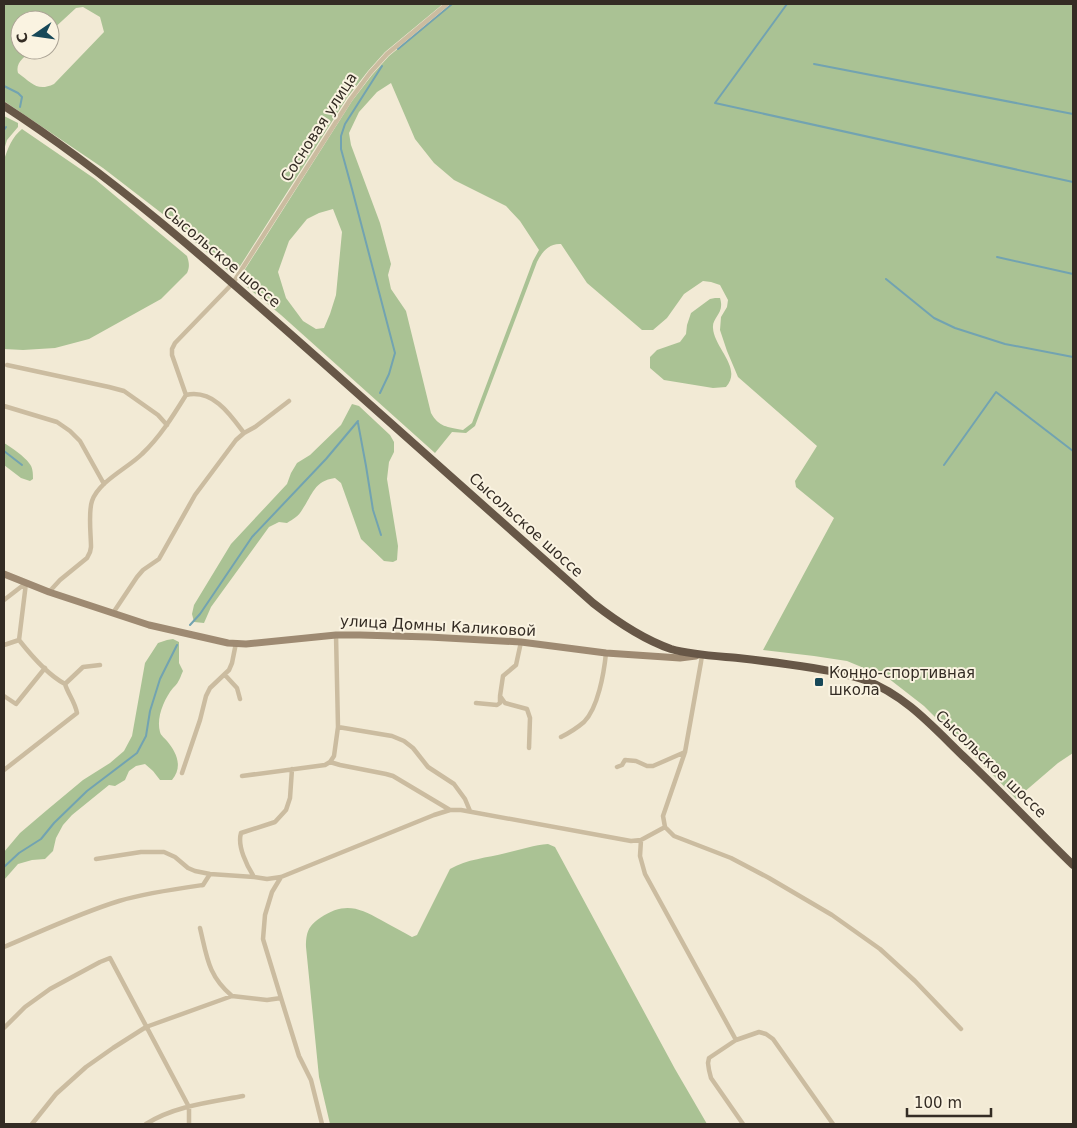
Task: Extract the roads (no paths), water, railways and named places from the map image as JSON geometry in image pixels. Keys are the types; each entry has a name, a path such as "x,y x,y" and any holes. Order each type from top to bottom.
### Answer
{"highway":[{"name":"Сысольское шоссе","path":"4,106 100,174 233,283 593,603 629,629 671,649 702,655 776,662 838,672 865,680 887,690 909,705 928,722 1073,865"}],"main road":[{"name":"улица Домны Каликовой","path":"4,574 49,592 149,625 228,643 246,644 360,634 521,642 606,653 680,658 702,655"}],"street":[{"name":"Сосновая улица","path":"186,395 172,355 175,343 233,283 350,100 370,73 387,54 447,4"},
{"path":"6,365 124,391 158,415 167,425"},
{"path":"49,592 60,580 87,558 90,552 92,547 92,501 97,492 104,484 142,454 167,425 186,395 206,396 219,403 244,433"},
{"path":"114,614 136,577 159,559 194,495 236,440 289,401"},
{"path":"4,406 57,422 70,431 80,442 104,484"},
{"path":"4,600 26,583"},
{"path":"4,770 77,713 76,705 66,690 65,684 45,668 19,640 26,583"},
{"path":"242,776 325,764 330,762 334,756 338,727 336,635"},
{"path":"4,645 19,640"},
{"path":"476,703 497,705 500,703 503,676 516,665 521,642"},
{"path":"182,773 206,696 210,688 229,670 236,643"},
{"path":"561,737 583,723 591,713 602,683 606,653"},
{"path":"702,655 685,752 663,816 665,827 674,836 732,858 832,915 887,956 915,981 961,1029"},
{"path":"65,684 83,667 100,665"},
{"path":"4,696 16,704 45,668"},
{"path":"225,675 237,688 240,699"},
{"path":"500,696 505,702 527,709 530,718 529,748"},
{"path":"338,727 392,736 404,741 414,748 428,767 454,784 465,799 470,811"},
{"path":"617,767 622,765 625,760 653,766 685,752"},
{"path":"330,762 393,776 450,810"},
{"path":"254,877 244,857 240,837 242,833 249,830 275,822 286,810 290,798 292,769"},
{"path":"96,859 141,852 164,852 174,856 188,868 195,871 267,879 281,877 450,810 470,811 631,841 641,840 665,827"},
{"path":"641,840 640,856 645,874 736,1040"},
{"path":"4,947 92,910 119,901 157,892 203,885 210,874"},
{"path":"281,877 272,892 265,915 264,939 299,1056 311,1080 322,1124"},
{"path":"200,928 209,963 216,979 232,996"},
{"path":"4,1028 25,1007 50,989 110,958 189,1107 189,1124"},
{"path":"32,1124 56,1094 86,1067 146,1027 232,996 267,1000 281,998"},
{"path":"743,1124 711,1078 708,1063 709,1058 736,1040 759,1032 766,1034 773,1040 834,1124"},
{"path":"146,1124 156,1117 189,1107 243,1096"}],"waterway":[{"path":"398,49 452,4"},
{"path":"787,4 715,103 1073,182"},
{"path":"814,64 1073,114"},
{"path":"380,393 389,374 395,353 341,149 341,136 345,124 382,66"},
{"path":"4,86 22,97 20,107"},
{"path":"997,257 1073,274"},
{"path":"886,279 934,318 955,328 1005,344 1073,357"},
{"path":"944,465 996,392 1073,451"},
{"path":"190,625 200,614 252,537 326,459 358,421"},
{"path":"358,423 373,510 381,535"},
{"path":"4,451 22,465"},
{"path":"4,867 19,853 41,839 54,823 87,791 137,753 146,736 150,711 160,679 177,645"}],"place":[{"name":"Конно-спортивная школа","path":"819,682"}]}
